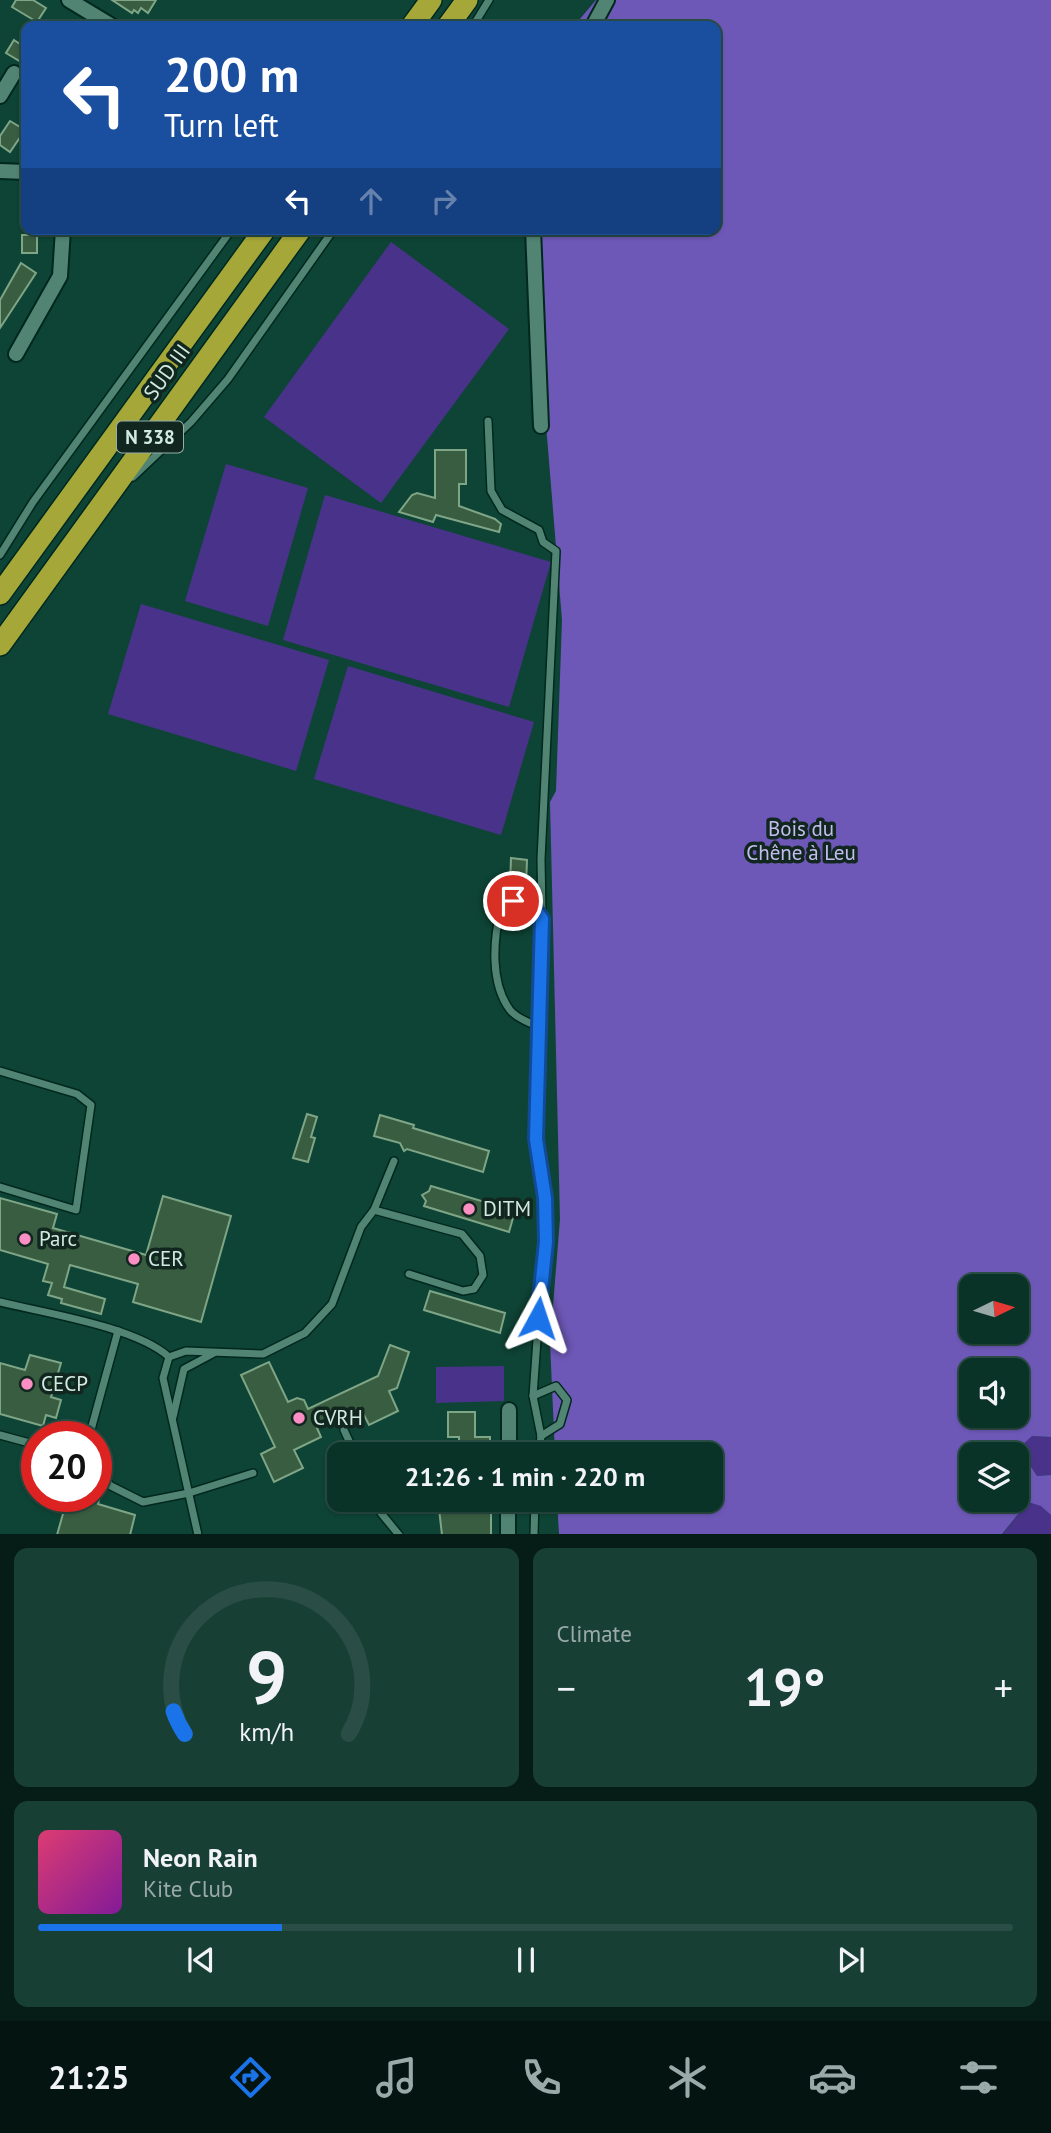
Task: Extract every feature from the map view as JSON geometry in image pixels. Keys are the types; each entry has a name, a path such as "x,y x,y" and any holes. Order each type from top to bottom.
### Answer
{"highway":[{"path":"416,21 431,0"},
{"path":"451,21 467,0"},
{"name":"SUD III","path":"0,594 261,235"},
{"name":"SUD III","path":"0,645 297,235"}],"street":[{"path":"69,0 104,21"},
{"path":"596,21 607,0"},
{"path":"0,96 14,73"},
{"path":"0,171 21,172"},
{"path":"16,354 60,276 62,235"},
{"path":"533,235 541,426"},
{"path":"509,1410 509,1442"},
{"path":"508,1512 508,1534"}],"lane":[{"path":"476,21 489,0"},
{"path":"0,555 33,502 228,235"},
{"path":"97,511 191,422 228,379 330,235"},
{"path":"488,421 491,491 502,510 539,530 543,542 556,551 541,859 536,1139 545,1198 546,1242 533,1396 540,1442"},
{"path":"538,1027 512,1013 502,995 495,958 496,928 501,909 513,901 530,902 542,919"},
{"path":"0,1070 77,1094 91,1105 76,1210 0,1187"},
{"path":"169,1357 186,1351 263,1354 305,1333 332,1304 360,1227 374,1210 394,1161"},
{"path":"374,1210 462,1234 480,1256 483,1275 474,1289 463,1291 409,1273"},
{"path":"0,1302 118,1331 158,1347 169,1357"},
{"path":"93,1421 118,1331"},
{"path":"172,1421 184,1369 215,1353"},
{"path":"169,1357 163,1378 198,1534"},
{"path":"533,1396 556,1386 568,1400 560,1424 541,1436"},
{"path":"344,1430 350,1442"},
{"path":"0,1435 21,1441"},
{"path":"112,1486 143,1502 189,1493 253,1473"},
{"path":"381,1512 399,1534"},
{"path":"534,1534 535,1512"}],"shaded area":[{"path":"391,242 509,329 381,503 264,417"},
{"path":"226,464 308,488 268,626 185,601"},
{"path":"325,495 551,562 509,707 283,640"},
{"path":"141,604 329,660 296,771 108,714"},
{"path":"348,666 534,722 501,835 314,779"},
{"path":"504,1366 504,1401 436,1403 436,1367"},
{"path":"1031,1436 1051,1437 1051,1475 1037,1476 1029,1464 1029,1442 1025,1442"},
{"path":"1029,1502 1042,1506 1051,1515 1051,1534 1003,1534 1020,1512 1029,1512"}],"green space":[{"name":"Bois du Chêne à Leu","path":"596,0 1051,0 1051,1437 1032,1436 1026,1442 959,1442 959,1512 1020,1512 1002,1534 559,1534 558,1512 723,1512 723,1442 554,1442 550,1343 560,1219 550,802 556,791 562,620 530,235 721,235 721,21 578,21"},
{"name":"Bois du Chêne à Leu","path":"1029,1464 1037,1476 1051,1475 1051,1515 1041,1506 1029,1502"}],"building":[{"path":"16,0 33,0 46,8 35,21 12,7"},
{"path":"112,0 156,0 148,13 141,8 138,13 134,10 132,13"},
{"path":"14,40 21,45 21,62 6,53"},
{"path":"10,121 21,128 21,136 10,152 0,145 0,136"},
{"path":"22,235 37,235 37,253 22,253"},
{"path":"21,263 36,273 0,328 0,300"},
{"path":"435,450 466,450 466,484 459,484 459,506 495,519 501,524 499,532 436,515 433,522 399,512 412,495 417,493 435,498"},
{"path":"511,858 527,860 526,887 510,886"},
{"path":"307,1114 317,1117 311,1137 315,1138 308,1162 293,1158"},
{"path":"380,1115 489,1151 483,1172 407,1149 404,1151 400,1143 374,1136"},
{"name":"DITM","path":"431,1186 515,1211 509,1232 424,1206 426,1201 422,1195 429,1191"},
{"name":"CER","path":"163,1196 231,1216 201,1322 133,1302 138,1284 70,1265 64,1287 105,1299 101,1314 61,1303 62,1299 48,1295 52,1283 43,1281 48,1264 0,1250 0,1198 57,1214 53,1228 146,1255"},
{"path":"430,1291 505,1313 500,1333 424,1310"},
{"name":"CVRH","path":"390,1345 409,1352 397,1388 389,1391 398,1411 369,1425 360,1407 317,1428 321,1437 294,1450 303,1468 274,1482 261,1454 275,1447 241,1375 269,1362 288,1402 297,1398 304,1400 308,1409 378,1376"},
{"name":"CECP","path":"30,1355 61,1363 51,1397 61,1400 56,1418 46,1415 44,1421 25,1421 0,1414 0,1363 25,1370"},
{"path":"448,1412 475,1412 475,1437 490,1437 490,1442 459,1442 459,1437 448,1437"},
{"path":"112,1508 135,1515 130,1534 57,1534 63,1512 112,1512"},
{"path":"439,1512 491,1512 491,1534 442,1534"}],"place":[{"name":"DITM","path":"469,1209"},
{"name":"Parc","path":"25,1239"},
{"name":"CER","path":"134,1259"},
{"name":"CECP","path":"27,1384"},
{"name":"CVRH","path":"299,1418"}],"route":[{"path":"513,901 530,902 542,919 536,1139 545,1198 546,1242 538,1318"}]}
